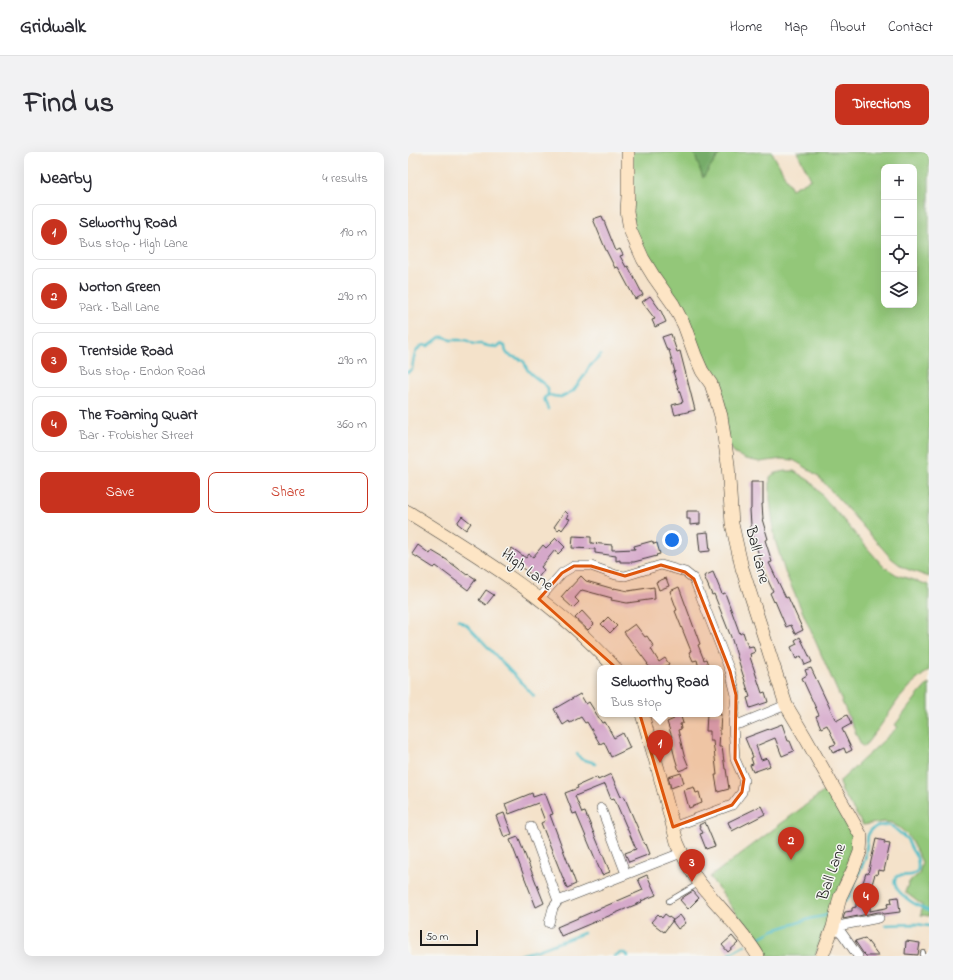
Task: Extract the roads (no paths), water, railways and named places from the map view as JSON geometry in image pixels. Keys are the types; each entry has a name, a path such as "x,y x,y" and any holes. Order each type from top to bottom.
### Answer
{"street":[{"name":"Ball Lane","path":"628,152 627,211 630,230 643,259 674,304 700,366 711,384 717,402 721,416 728,464 732,524 740,561 786,706 861,836 860,852 840,897 833,925 822,956"},
{"name":"High Lane","path":"408,512 474,553 539,599 573,626 612,665"},
{"path":"539,599 562,573 574,566 591,566 616,575 625,576 661,566 684,572 694,579 730,671 736,695 733,725 735,759 744,778 742,792 732,805 673,827"},
{"path":"733,725 786,706"},
{"path":"643,717 681,853 700,883 757,953"},
{"path":"601,808 626,874"},
{"path":"531,827 558,901"},
{"path":"550,923 553,908 558,901 681,853"},
{"path":"833,925 879,918"},
{"path":"833,925 841,932 858,956"}],"lane":[{"path":"669,901 700,883"}],"waterway":[{"path":"408,372 412,369 416,352 420,347 423,345 428,346 440,337 445,337 450,340 466,340 474,344 488,346 497,347 501,344 505,346 505,350 509,355 524,362 526,368 548,388 548,395 544,398 548,409"},
{"path":"548,395 561,397 573,391 589,367 601,355"},
{"path":"458,620 467,625 534,696"},
{"path":"577,754 581,759 595,764"},
{"path":"844,902 850,895 865,859 868,835 871,830 877,826 888,825 893,827 907,839 918,863 916,873 912,875 897,876 895,881 896,887 905,897 918,906 929,911"},
{"path":"753,941 774,930 824,916 832,912"},
{"path":"885,925 916,924 929,926"},
{"path":"516,956 538,950 584,933"},
{"path":"729,956 731,953 745,945"},
{"path":"614,956 620,953 624,953 628,956"}],"place":[{"name":"Selworthy Road","path":"660,763"},
{"name":"Norton Green","path":"791,860"},
{"name":"Trentside Road","path":"692,882"},
{"name":"The Foaming Quart","path":"866,916"}]}
